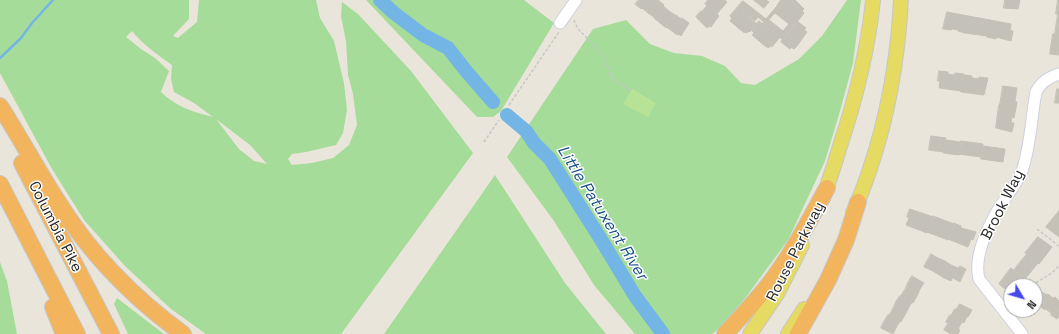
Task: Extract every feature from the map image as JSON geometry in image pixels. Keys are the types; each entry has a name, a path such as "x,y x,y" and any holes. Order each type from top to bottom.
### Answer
{"highway":[{"path":"0,106 22,140 56,200 81,235 108,267 132,292 165,321 183,334"},
{"name":"Columbia Pike","path":"0,120 111,334"},
{"name":"Columbia Pike","path":"0,184 78,334"},
{"path":"725,334 766,288 786,259 827,188"},
{"path":"798,334 828,280 846,240 858,202"},
{"path":"12,207 64,334"}],"main road":[{"name":"Rouse Parkway","path":"750,334 777,294 794,263 827,188 852,112 860,79 866,50 872,0"},
{"path":"788,334 822,277 858,202 874,156 891,90 896,58 901,0"}],"street":[{"path":"560,23 576,0"},
{"name":"Brook Way","path":"1022,334 978,279 978,260 980,250 993,220 1021,173 1027,151 1036,92 1048,78 1059,74"}],"path":[{"path":"567,14 576,23 578,29 603,54 612,77 617,82 631,90"},
{"path":"510,105 562,28 560,23"},
{"path":"484,142 499,120"},
{"path":"1037,229 1059,246"},
{"path":"1043,278 1055,272 1059,265"}],"green space":[{"path":"0,0 189,0 189,19 173,36 178,38 197,22 199,0 316,0 320,18 334,41 344,83 347,110 343,133 336,145 292,154 288,159 292,165 312,163 333,158 349,145 357,125 353,94 348,75 346,41 341,16 342,2 358,14 411,71 473,153 341,334 206,334 171,309 125,266 84,220 52,169 0,73","holes":["132,31 156,54 172,65 171,79 174,92 194,103 213,117 185,108 173,102 161,92 169,71 155,58 126,37","216,119 250,145 267,164 254,161 239,149"]},
{"path":"366,0 524,0 554,23 501,111 493,117 477,117"},
{"path":"847,0 861,0 853,63 825,161 788,240 746,297 722,326 712,334 635,334 594,285 554,221 507,157 593,29 626,20 650,44 674,53 702,56 725,66 741,83 755,85 799,59 822,36"},
{"path":"632,89 656,103 648,117 623,104"},
{"path":"495,175 565,283 606,334 384,334"},
{"path":"0,262 7,281 17,334 0,334"},
{"path":"117,298 164,334 128,334 114,304"}],"building":[{"path":"639,0 648,0 641,9 635,4"},
{"path":"648,0 658,0 648,13 642,8"},
{"path":"658,0 664,5 654,17 648,13"},
{"path":"708,0 712,0 722,8 717,14 705,4"},
{"path":"712,0 725,0 727,2 722,8"},
{"path":"754,0 766,0 769,2 764,8"},
{"path":"781,0 795,0 804,9 802,11 804,13 797,22 777,6"},
{"path":"1005,0 1020,0 1018,9 1004,8"},
{"path":"1058,0 1059,14 1056,14"},
{"path":"743,1 766,19 777,6 797,22 783,40 762,24 764,22 758,17 755,21 737,8","holes":["775,13 789,24 783,31 769,20"]},
{"path":"663,6 669,11 660,23 654,18"},
{"path":"707,6 719,16 715,21 702,12"},
{"path":"737,8 757,24 750,32 743,32 730,21 732,18 730,16"},
{"path":"669,11 675,15 666,28 660,23"},
{"path":"701,11 715,21 711,27 709,26 707,28 696,17"},
{"path":"947,12 968,16 965,33 958,30 943,29"},
{"path":"1059,14 1059,35 1055,34"},
{"path":"676,15 681,19 672,31 666,27"},
{"path":"968,16 990,20 987,36 965,33"},
{"path":"682,18 689,23 681,36 672,31"},
{"path":"990,20 1011,24 1010,30 1013,31 1011,41 996,37 996,39 987,37"},
{"path":"759,21 780,37 772,47 771,45 769,48 765,46 752,35 754,33 752,31"},
{"path":"797,21 806,28 804,30 807,32 794,49 791,47 790,49 781,42"},
{"path":"1053,34 1059,35 1059,55 1050,54"},
{"path":"939,71 948,72 948,74 954,75 955,73 964,74 961,91 939,88"},
{"path":"963,75 972,76 972,78 979,79 979,77 988,78 984,95 961,92"},
{"path":"1003,86 1017,88 1015,101 1017,102 1016,108 1000,105"},
{"path":"1057,89 1059,89 1059,103 1055,103"},
{"path":"999,105 1016,108 1014,118 1012,117 1011,123 1014,123 1012,132 996,128"},
{"path":"931,136 938,137 936,151 929,150"},
{"path":"938,137 946,138 944,152 936,151"},
{"path":"945,140 953,141 951,154 944,153"},
{"path":"953,141 960,142 959,155 951,154"},
{"path":"961,141 968,142 966,155 959,154"},
{"path":"968,142 976,143 974,156 966,155"},
{"path":"976,143 983,144 981,157 974,156"},
{"path":"983,146 990,147 988,160 981,159"},
{"path":"990,147 998,148 996,161 988,160"},
{"path":"998,148 1005,149 1003,162 996,161"},
{"path":"910,209 933,217 927,233 906,225 909,218 907,217"},
{"path":"1059,211 1059,237 1046,227"},
{"path":"933,216 954,224 948,240 927,232"},
{"path":"954,223 961,226 961,228 976,232 968,247 948,239"},
{"path":"1038,237 1052,247 1039,264 1025,253"},
{"path":"931,254 938,258 931,270 924,267"},
{"path":"1027,254 1038,263 1026,278 1014,270"},
{"path":"938,258 945,261 938,274 931,270"},
{"path":"945,261 951,265 944,278 938,274"},
{"path":"951,265 958,268 951,281 944,278"},
{"path":"960,266 966,269 960,282 953,278"},
{"path":"1011,268 1024,278 1004,278"},
{"path":"912,276 924,283 920,289 908,283"},
{"path":"1003,279 1003,287 999,284"},
{"path":"908,283 920,289 917,296 905,290"},
{"path":"905,290 917,296 913,303 901,296"},
{"path":"1043,293 1047,295 1043,300"},
{"path":"1048,294 1054,299 1045,310 1043,309 1043,301"},
{"path":"900,296 912,302 908,309 896,302"},
{"path":"1055,297 1059,301 1059,304 1052,314 1046,309"},
{"path":"896,302 908,309 905,315 893,309"},
{"path":"960,304 972,310 968,317 956,310"},
{"path":"1059,304 1059,317 1057,319 1051,315"},
{"path":"893,309 905,315 901,322 889,316"},
{"path":"955,309 967,316 964,323 951,316"},
{"path":"888,315 900,321 896,328 884,322"},
{"path":"950,315 962,322 958,329 946,322"},
{"path":"884,322 896,328 893,334 881,328"},
{"path":"948,324 960,330 958,334 951,334 944,330"}],"waterway":[{"path":"0,58 21,38 32,23 53,0"},
{"name":"Little Patuxent River","path":"380,0 394,13 423,35 448,48 493,102"},
{"name":"Little Patuxent River","path":"507,115 526,131 534,143 550,159 635,296 663,334"}]}
